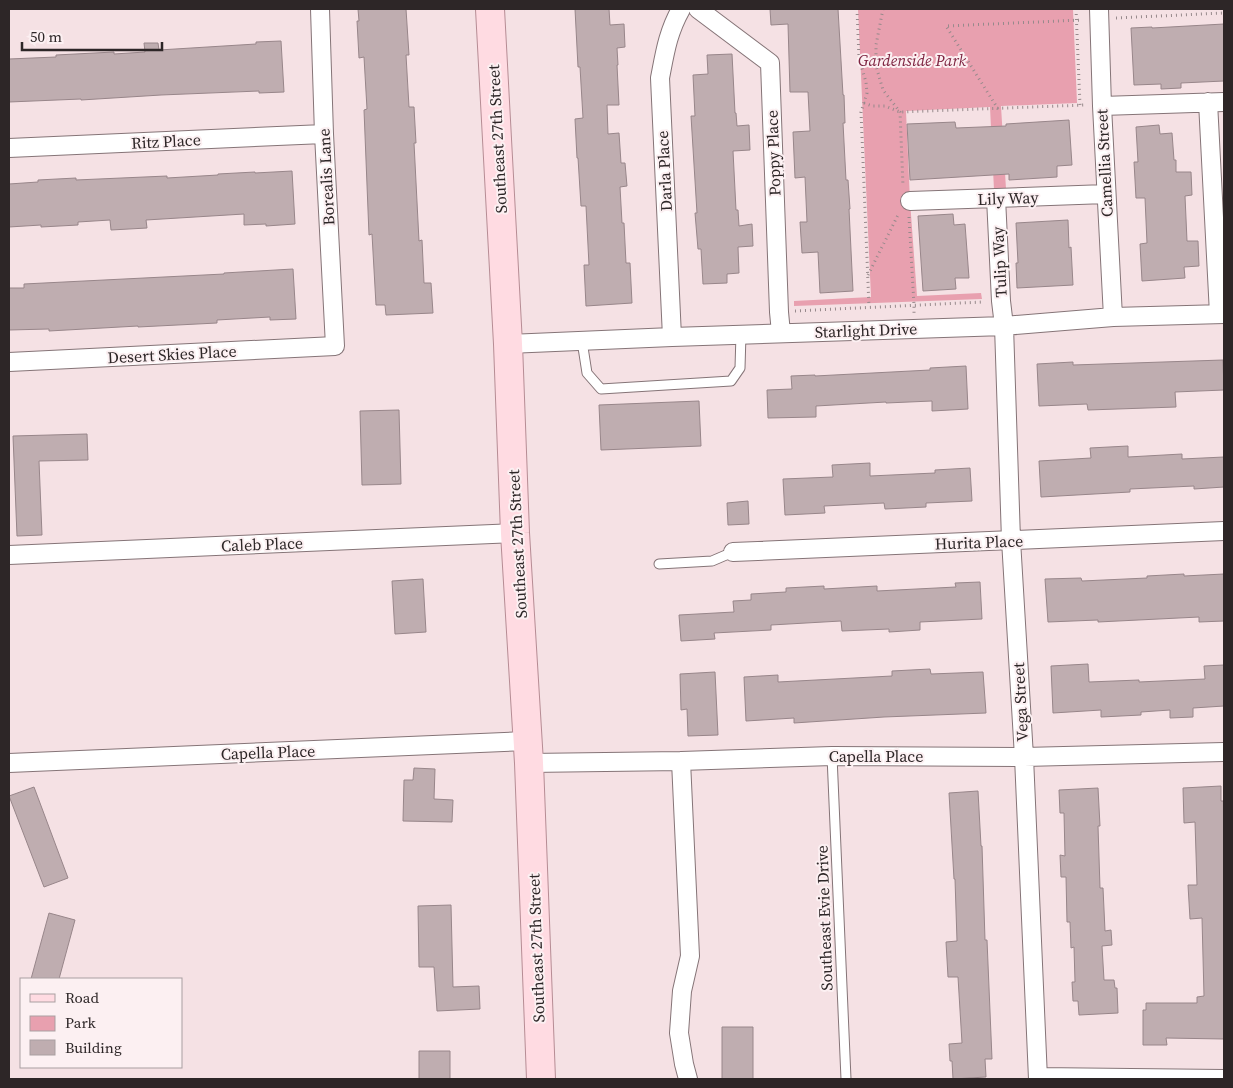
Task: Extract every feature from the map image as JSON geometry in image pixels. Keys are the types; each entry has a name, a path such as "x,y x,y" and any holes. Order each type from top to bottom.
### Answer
{"main road":[{"name":"Southeast 27th Street","path":"490,9 528,752 541,1079"}],"street":[{"name":"Borealis Lane","path":"320,9 324,134 335,346"},
{"name":"Darla Place","path":"672,337 660,78 666,46 673,24 681,9"},
{"name":"Poppy Place","path":"698,9 770,63 781,333"},
{"name":"Camellia Street","path":"1099,14 1112,317"},
{"path":"1102,106 1216,102 1222,314"},
{"name":"Ritz Place","path":"9,148 324,134"},
{"name":"Lily Way","path":"906,205 996,198 1106,194"},
{"name":"Tulip Way","path":"996,198 1004,326"},
{"name":"Starlight Drive","path":"508,344 741,334 1004,326 1112,317 1222,314"},
{"name":"Vega Street","path":"1004,326 1011,540 1024,757 1038,1078"},
{"name":"Desert Skies Place","path":"9,362 335,346"},
{"name":"Hurita Place","path":"733,552 1224,531"},
{"name":"Caleb Place","path":"9,555 516,533"},
{"name":"Capella Place","path":"9,763 528,752 681,761 832,756 1024,757 1224,752"},
{"path":"681,761 690,956 682,990 679,1033 688,1079"},
{"path":"1038,1078 1224,1079"}],"lane":[{"path":"582,341 587,373 601,389 730,381 740,368 741,334"},
{"path":"659,564 712,561 733,552"},
{"name":"Southeast Evie Drive","path":"832,756 846,1079"}],"path":[{"path":"857,9 859,58 867,93 861,112 870,307"},
{"path":"882,9 876,45 876,66 883,90 900,112 914,305 913,328"},
{"path":"1076,9 1080,105"},
{"path":"998,109 946,26 1076,20 1099,14 1224,11"},
{"path":"864,103 872,106 885,106 900,112 1080,105 1102,106"},
{"path":"868,276 906,205"},
{"path":"779,312 1001,301"}],"green space":[{"name":"Gardenside Park","path":"858,9 1073,9 1077,103 1001,106 1006,189 994,190 990,107 906,111 917,296 981,293 982,299 794,306 794,301 871,297"}],"building":[{"path":"358,9 406,9 409,55 406,55 409,107 414,107 419,241 422,240 424,283 431,283 433,313 386,315 385,305 376,305 372,234 369,235 364,110 367,109 364,57 359,58"},
{"path":"575,9 609,9 610,25 624,24 625,47 617,48 619,105 607,105 608,134 619,133 621,163 625,163 627,186 620,187 626,263 630,263 632,303 586,306 584,265 589,265 586,206 581,206 577,158 575,119 583,118"},
{"path":"770,9 838,9 853,291 820,293 818,252 802,253 800,222 807,222 805,177 795,178 793,132 810,131 808,92 790,92 788,24 771,25"},
{"path":"1224,24 1224,81 1181,83 1181,88 1161,89 1161,84 1134,85 1131,28"},
{"path":"281,41 284,92 259,93 259,91 9,102 9,59 114,52 114,54 145,52 144,43 158,43 159,50"},
{"path":"732,54 737,126 749,125 750,150 733,151 736,210 738,210 739,226 752,224 753,246 738,247 739,273 727,274 727,283 703,284 701,249 698,249 695,213 697,213 691,116 695,116 693,75 708,74 707,55"},
{"path":"1069,120 1072,165 1057,166 1057,177 1009,180 1009,174 910,180 907,124 955,122 956,128 1006,126 1006,124"},
{"path":"1159,125 1160,134 1172,133 1176,172 1191,172 1192,195 1185,196 1187,241 1198,241 1199,266 1184,267 1185,278 1142,281 1140,244 1147,243 1145,198 1136,198 1134,162 1138,162 1136,127"},
{"path":"292,171 295,224 244,225 244,214 146,220 147,228 111,230 110,220 78,222 78,225 9,227 9,184 76,178 76,180 167,176 167,178"},
{"path":"953,214 954,225 965,224 969,278 955,278 956,289 923,291 918,216"},
{"path":"1068,220 1073,285 1017,288 1016,223"},
{"path":"293,269 296,319 270,320 270,317 217,320 217,323 138,327 49,331 49,329 9,330 9,288 24,288 24,284"},
{"path":"1223,360 1224,390 1175,392 1176,407 1088,410 1087,404 1039,406 1037,364 1073,362 1073,365"},
{"path":"966,366 968,409 932,411 932,401 886,402 816,406 816,417 768,418 767,390 792,389 791,376 930,370 930,368"},
{"path":"699,401 701,446 601,450 599,405"},
{"path":"399,410 401,484 362,485 360,411"},
{"path":"87,434 88,460 39,461 42,535 17,536 13,436"},
{"path":"1128,446 1128,457 1182,454 1182,459 1224,457 1224,487 1194,489 1194,486 1130,489 1130,492 1041,497 1039,461 1091,458 1090,448"},
{"path":"870,463 870,476 935,473 935,470 970,468 972,501 926,503 926,507 885,509 884,503 824,506 825,513 785,515 783,479 833,477 832,465"},
{"path":"748,501 749,524 728,525 727,503"},
{"path":"1184,574 1184,576 1224,574 1224,621 1199,622 1199,617 1098,622 1098,620 1048,622 1045,579 1081,578 1082,581"},
{"path":"423,579 426,632 395,634 392,581"},
{"path":"980,582 982,619 920,622 920,630 889,632 889,629 842,631 841,621 771,625 771,630 714,633 715,639 681,641 679,615 734,612 733,601 751,600 751,594 786,592 786,588 824,586 824,589 877,586 877,591 956,587 955,583"},
{"path":"1088,664 1089,682 1205,679 1204,666 1224,665 1224,706 1193,708 1193,717 1170,718 1170,710 1141,712 1141,715 1101,717 1101,710 1053,713 1051,666"},
{"path":"930,669 931,674 983,672 986,713 794,723 794,718 746,721 744,677 778,675 778,682 892,676 892,671"},
{"path":"715,672 718,735 688,736 687,709 681,710 680,674"},
{"path":"414,768 435,769 434,799 453,800 452,822 403,821 404,780 413,780"},
{"path":"1221,786 1221,801 1224,801 1224,1039 1166,1038 1167,1045 1143,1045 1143,1010 1146,1010 1146,1003 1197,1003 1197,997 1204,996 1202,918 1190,919 1188,885 1197,885 1195,822 1184,823 1183,788"},
{"path":"34,787 68,878 44,887 9,796"},
{"path":"1098,788 1100,888 1103,888 1105,931 1111,930 1112,945 1102,946 1104,980 1114,980 1115,988 1117,988 1118,1013 1079,1015 1078,1001 1073,1001 1072,982 1075,982 1074,947 1071,948 1070,922 1067,922 1066,877 1061,877 1060,855 1065,856 1064,813 1060,813 1059,790"},
{"path":"978,791 992,1059 985,1059 986,1077 953,1079 949,1044 962,1043 958,977 948,977 946,942 957,941 949,793"},
{"path":"451,905 453,987 479,986 480,1009 437,1011 434,967 419,967 418,906"},
{"path":"49,913 75,920 59,978 31,978"},
{"path":"722,1027 753,1027 753,1079 722,1079"},
{"path":"419,1051 450,1051 450,1079 419,1079"}]}
